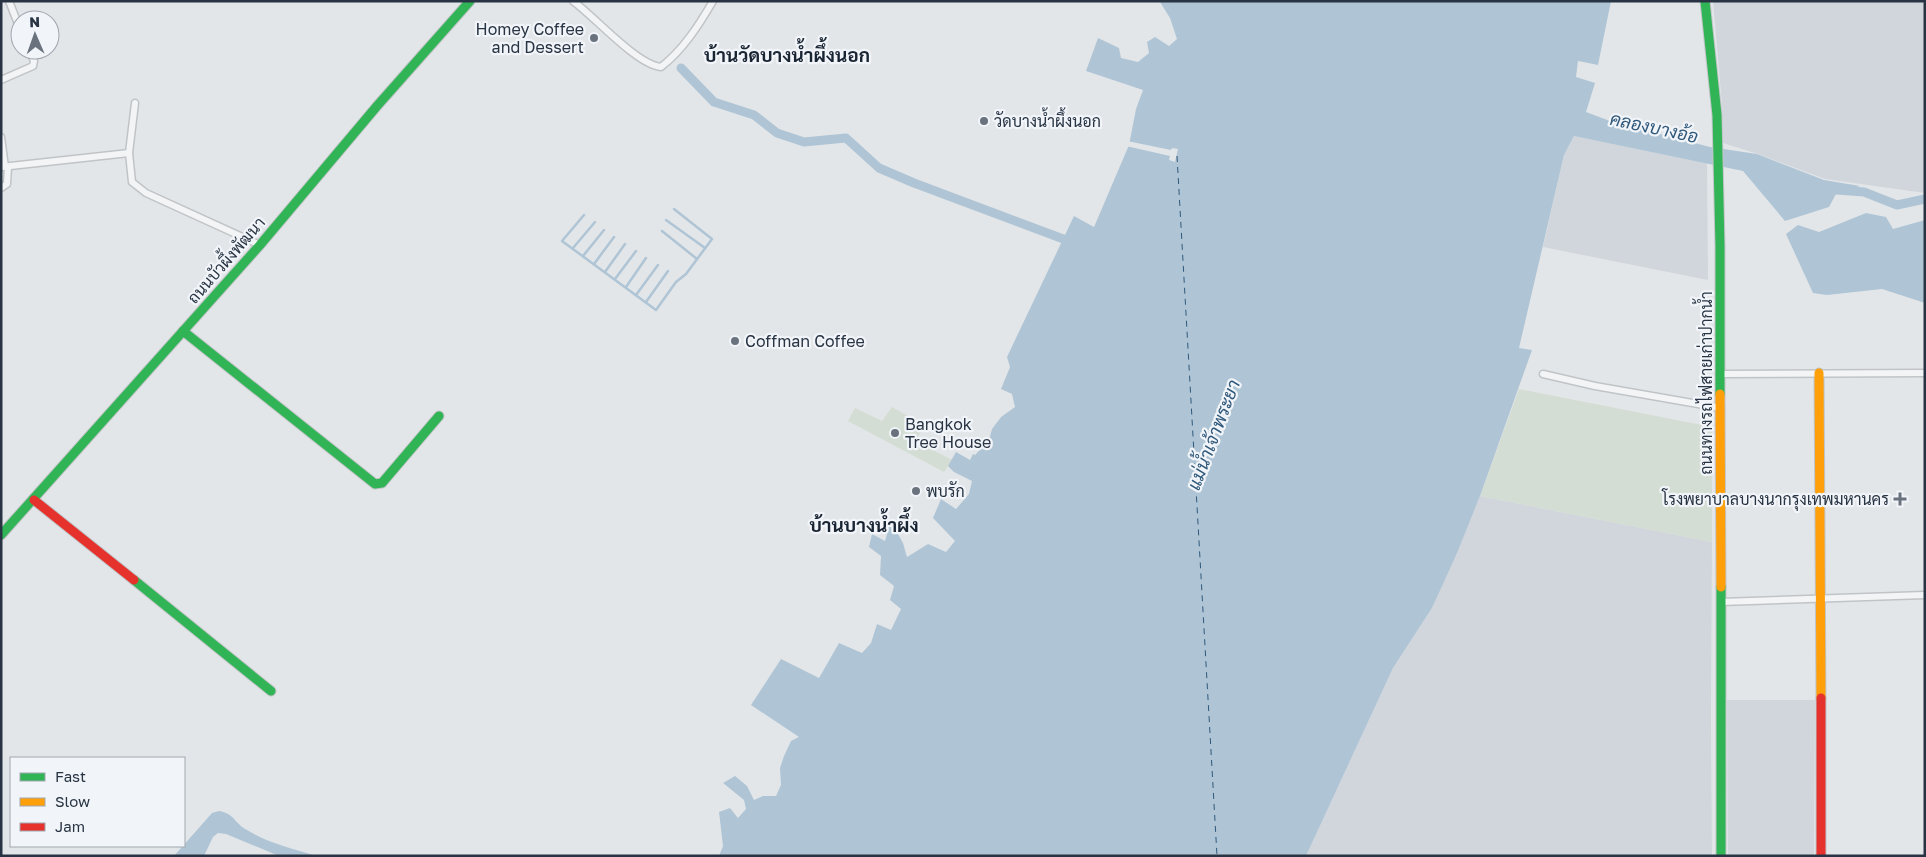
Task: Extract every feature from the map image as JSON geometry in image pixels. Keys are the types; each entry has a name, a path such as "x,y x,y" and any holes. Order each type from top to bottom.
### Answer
{"street":[{"name":"ถนนบัวผึ้งพัฒนา","path":"1,535 260,245 377,106 470,1"},
{"path":"573,1 636,55 651,66 661,67 674,56 702,20 713,1"},
{"name":"ถนนทางรถไฟสายเก่าปากน้ำ","path":"1705,1 1716,115 1720,246 1722,856"},
{"path":"1,80 33,66 34,60"},
{"path":"135,103 129,153 130,178 134,184 146,193 260,245"},
{"path":"1,138 8,184 1,188"},
{"path":"5,167 129,153"},
{"path":"183,332 375,484 382,484 438,416"},
{"path":"1819,373 1822,515 1820,599 1821,856"},
{"path":"1721,374 1925,373"},
{"path":"1543,374 1595,386 1721,408"},
{"path":"34,500 271,691"},
{"path":"1721,602 1925,595"}],"shaded area":[{"path":"1713,1 1925,1 1925,193 1825,179 1723,143 1722,105"},
{"path":"1574,136 1707,163 1708,280 1543,247 1564,155"},
{"path":"1519,389 1712,427 1712,542 1480,496"},
{"name":"Bangkok Tree House","path":"892,407 924,425 916,441 952,460 944,472 848,421 855,408 882,421"},
{"path":"1480,496 1712,542 1712,856 1306,856 1393,668 1432,608"},
{"path":"1727,700 1815,700 1814,856 1728,856"}],"water":[{"name":"แม่น้ำเจ้าพระยา","path":"1611,1 1598,65 1578,61 1576,77 1595,83 1586,112 1610,121 1710,147 1757,154 1824,180 1860,186 1836,194 1829,207 1785,221 1743,171 1574,136 1564,155 1519,348 1532,350 1480,496 1432,608 1393,668 1306,856 719,856 723,846 719,812 730,808 738,818 746,809 744,800 723,783 735,776 747,786 754,800 763,796 776,796 781,785 780,768 784,756 791,741 799,737 751,705 781,659 819,678 839,643 862,653 871,643 877,624 891,630 901,609 890,600 894,586 880,575 881,556 869,547 872,534 885,541 891,521 903,543 907,557 928,544 946,552 955,541 933,518 941,499 956,509 969,494 972,481 954,472 948,466 956,452 970,460 973,454 975,455 989,440 992,429 1001,417 1015,407 1012,394 1001,389 1010,367 1007,357 1074,216 1094,227 1129,145 1136,109 1143,90 1086,71 1098,38 1119,48 1121,58 1138,62 1149,53 1147,42 1155,37 1169,46 1177,39 1170,18 1160,2"},
{"path":"1866,213 1886,217 1893,229 1925,220 1925,303 1882,289 1827,295 1813,293 1786,234 1798,225 1819,232"},
{"path":"224,812 243,828 263,839 317,856 279,856 226,834 218,833 213,837 204,856 174,856 182,847 185,847 185,844 212,813"}],"pier":[{"path":"1127,141 1171,150 1172,148 1178,149 1175,162 1169,160 1170,156 1126,146"}],"waterway":[{"path":"681,68 714,102 754,115 777,133 804,142 846,138 879,168 1074,243"},
{"name":"คลองบางอ้อ","path":"1836,190 1864,192 1897,205 1925,199"},
{"path":"584,215 562,241 656,310 676,282 686,274 712,239 674,209"},
{"path":"666,220 705,248"},
{"path":"573,248 595,222"},
{"path":"583,256 604,230"},
{"path":"662,231 697,259"},
{"path":"594,264 614,237"},
{"path":"605,272 625,244"},
{"path":"615,279 636,251"},
{"path":"626,287 646,258"},
{"path":"636,295 658,265"},
{"path":"646,302 668,271"}],"ferry route":[{"path":"1177,156 1217,856"}],"traffic: fast":[{"path":"1,535 260,245 377,106 470,1"},
{"path":"1705,1 1717,115 1720,246 1720,394"},
{"path":"183,331 375,484 382,483 439,416"},
{"path":"134,580 271,691"},
{"path":"1721,587 1721,856"}],"traffic: slow":[{"path":"1819,373 1821,698"},
{"path":"1720,394 1721,587"}],"traffic: jam":[{"path":"34,500 134,580"},
{"path":"1821,698 1821,856"}],"place":[{"name":"Homey Coffee and Dessert","path":"594,38"},
{"name":"วัดบางน้ำผึ้งนอก","path":"984,121"},
{"name":"Coffman Coffee","path":"735,341"},
{"name":"Bangkok Tree House","path":"895,433"},
{"name":"พบรัก","path":"916,491"},
{"name":"โรงพยาบาลบางนากรุงเทพมหานคร","path":"1900,499"}],"district":[{"name":"บ้านวัดบางน้ำผึ้งนอก","path":"787,55"},
{"name":"บ้านบางน้ำผึ้ง","path":"864,525"}]}
